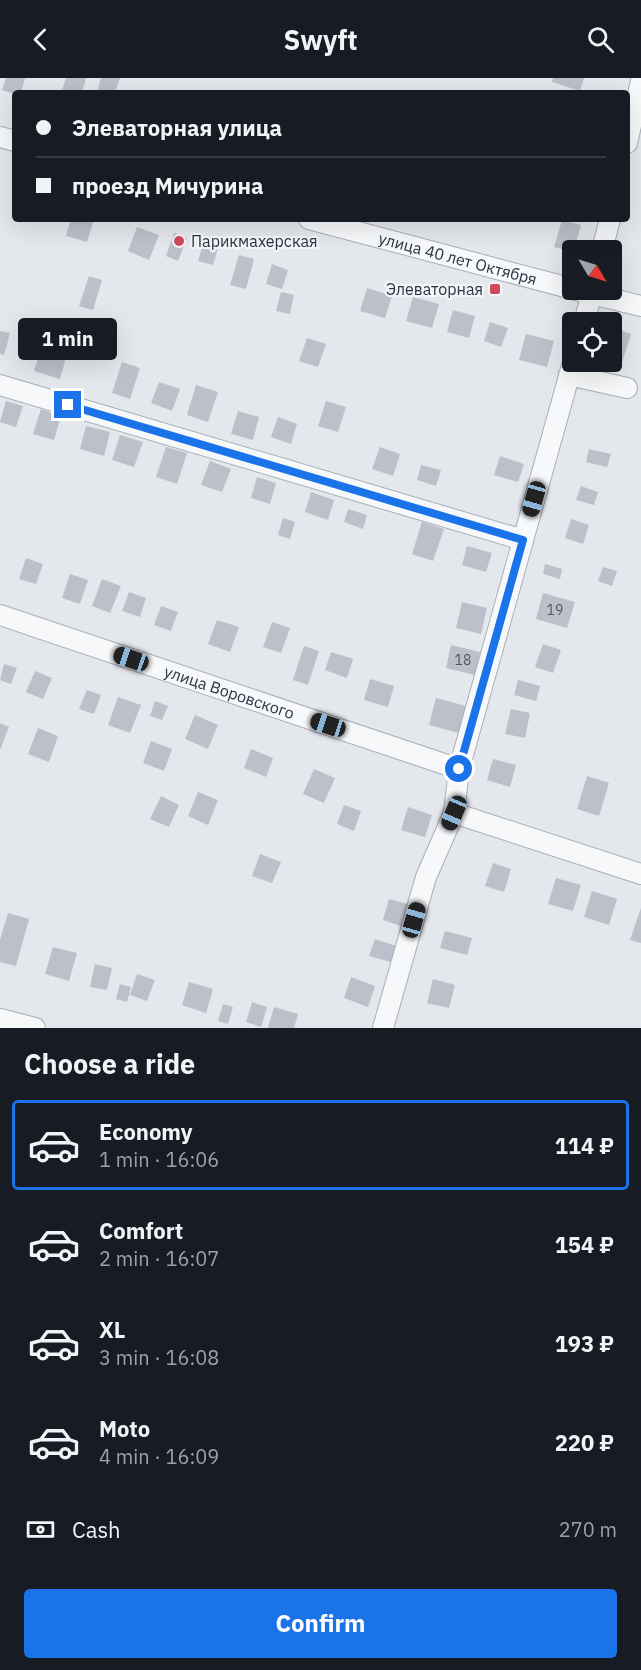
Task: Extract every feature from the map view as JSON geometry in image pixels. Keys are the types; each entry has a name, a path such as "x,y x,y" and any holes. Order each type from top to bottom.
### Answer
{"street":[{"path":"630,130 641,81"},
{"name":"улица 40 лет Октября","path":"321,222 562,284"},
{"path":"605,240 609,222"},
{"name":"улица 40 лет Октября","path":"620,300 641,306"},
{"path":"383,1028 426,877 454,813 459,769 570,372"},
{"path":"582,372 627,388"},
{"path":"0,385 523,540"},
{"name":"улица Воровского","path":"0,615 459,769"},
{"path":"454,813 641,874"},
{"path":"0,1019 35,1028"}],"building":[{"path":"6,78 25,78 22,90 12,90 12,93 2,90"},
{"path":"66,78 86,78 83,90 62,90"},
{"path":"101,78 120,78 116,90 98,90"},
{"path":"553,78 584,78 580,90 552,82"},
{"path":"70,222 93,222 87,242 66,236"},
{"path":"561,222 581,225 577,240 562,240 562,249 554,247"},
{"path":"137,227 159,235 149,260 128,251"},
{"path":"174,233 187,238 178,261 166,256"},
{"path":"203,244 218,248 213,265 198,261"},
{"path":"239,255 254,259 246,289 230,285"},
{"path":"272,264 288,270 282,289 266,284"},
{"path":"89,276 102,280 93,310 79,306"},
{"path":"367,288 392,296 385,318 360,311"},
{"path":"281,292 294,295 290,314 276,311"},
{"path":"413,297 439,304 432,328 406,321"},
{"path":"453,310 475,316 469,338 447,332"},
{"path":"490,322 508,328 501,347 484,341"},
{"path":"0,331 10,333 4,355 0,354"},
{"path":"622,331 631,334 622,362"},
{"path":"526,334 554,341 547,367 519,360"},
{"path":"307,338 326,344 318,367 299,361"},
{"path":"42,346 67,354 60,379 34,371"},
{"path":"122,362 140,368 130,399 112,393"},
{"path":"159,382 180,389 172,411 151,403"},
{"path":"196,385 218,392 208,422 187,415"},
{"path":"6,401 23,406 16,427 0,422"},
{"path":"326,401 346,407 338,432 318,426"},
{"path":"41,409 61,416 54,440 33,434"},
{"path":"238,411 259,417 253,440 231,434"},
{"path":"278,417 297,424 291,444 271,437"},
{"path":"86,426 110,432 104,456 80,449"},
{"path":"120,435 143,442 134,467 112,460"},
{"path":"166,447 187,453 177,484 156,477"},
{"path":"380,447 400,454 393,476 372,469"},
{"path":"589,449 611,454 607,467 586,462"},
{"path":"500,456 524,464 518,482 494,475"},
{"path":"210,461 231,469 222,492 201,485"},
{"path":"421,465 441,470 436,486 417,480"},
{"path":"257,477 276,483 270,504 251,498"},
{"path":"581,486 598,492 594,505 576,500"},
{"path":"311,492 334,500 328,520 305,512"},
{"path":"348,509 367,515 363,529 344,522"},
{"path":"283,518 295,522 290,539 278,535"},
{"path":"571,519 589,525 583,544 565,538"},
{"path":"422,522 444,529 433,561 412,554"},
{"path":"467,546 492,553 486,572 462,565"},
{"path":"26,558 43,564 36,584 19,579"},
{"path":"545,564 562,569 560,579 543,574"},
{"path":"603,567 617,571 612,586 598,581"},
{"path":"70,574 88,580 80,604 62,598"},
{"path":"102,579 121,586 110,613 92,606"},
{"path":"129,592 146,598 140,617 122,611"},
{"path":"543,593 575,602 567,628 536,619"},
{"path":"462,602 487,608 481,634 456,628"},
{"path":"161,606 178,612 171,631 154,625"},
{"path":"217,620 239,627 230,652 208,644"},
{"path":"272,622 290,628 281,653 263,647"},
{"path":"543,644 561,650 553,673 535,667"},
{"path":"451,645 480,652 475,675 446,668"},
{"path":"304,646 319,651 308,685 293,680"},
{"path":"331,652 353,659 347,678 325,670"},
{"path":"4,664 17,668 11,684 0,680"},
{"path":"35,671 52,678 43,699 26,692"},
{"path":"370,679 394,686 388,707 364,700"},
{"path":"518,680 540,686 536,701 514,695"},
{"path":"87,690 101,695 94,714 79,709"},
{"path":"118,697 141,705 130,733 108,725"},
{"path":"436,698 466,706 459,733 429,725"},
{"path":"155,701 168,706 162,720 150,716"},
{"path":"511,709 530,713 525,738 505,734"},
{"path":"195,715 218,725 208,749 185,739"},
{"path":"0,723 9,727 0,750"},
{"path":"38,728 58,736 49,762 28,754"},
{"path":"151,741 172,749 164,771 143,763"},
{"path":"251,749 273,758 266,777 244,768"},
{"path":"493,759 516,765 510,787 487,780"},
{"path":"314,769 335,778 324,803 303,794"},
{"path":"587,776 609,783 599,816 577,809"},
{"path":"198,792 218,800 208,825 188,816"},
{"path":"161,796 179,805 169,827 150,819"},
{"path":"344,805 361,811 354,831 337,824"},
{"path":"408,807 432,815 425,837 401,830"},
{"path":"260,854 281,862 272,883 252,876"},
{"path":"493,863 511,869 504,892 485,886"},
{"path":"556,878 581,885 573,911 548,904"},
{"path":"592,891 617,899 609,925 584,917"},
{"path":"389,899 411,905 404,927 383,920"},
{"path":"641,908 641,943 630,940"},
{"path":"8,913 29,919 16,966 0,962 0,940"},
{"path":"445,931 472,938 467,955 440,948"},
{"path":"375,939 396,946 391,962 369,956"},
{"path":"53,947 77,953 69,981 45,974"},
{"path":"95,964 112,968 107,990 90,987"},
{"path":"137,974 155,980 147,1001 130,995"},
{"path":"351,977 375,986 368,1007 344,998"},
{"path":"433,979 455,985 449,1008 427,1003"},
{"path":"189,982 213,989 206,1013 182,1005"},
{"path":"120,984 131,987 127,1002 116,999"},
{"path":"252,1002 267,1007 261,1027 246,1022"},
{"path":"223,1004 233,1007 228,1024 218,1021"},
{"path":"274,1007 298,1014 294,1028 268,1028"}],"place":[{"name":"Парикмахерская","path":"179,241"},
{"name":"Элеваторная","path":"495,289"}],"route":[{"path":"68,405 523,540 459,769"}]}
